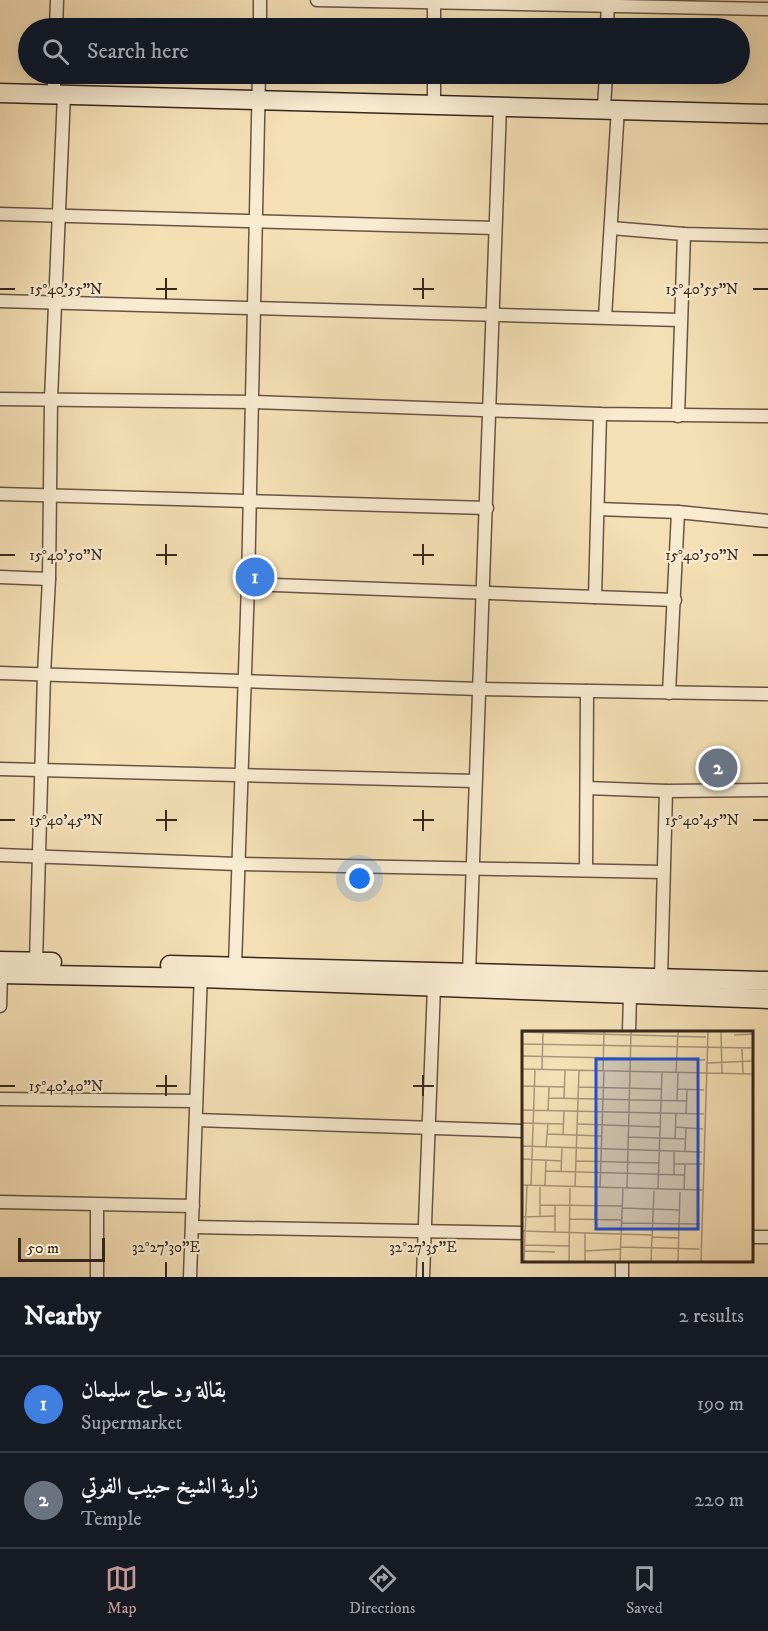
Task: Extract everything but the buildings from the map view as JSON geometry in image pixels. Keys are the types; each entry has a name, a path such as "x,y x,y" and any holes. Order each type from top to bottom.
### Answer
{"main road":[{"path":"0,93 259,98 768,114"},
{"path":"0,970 36,962 201,972 235,966 378,977 434,986 768,999"},
{"path":"0,970 378,977 469,973 768,981"}],"street":[{"path":"56,18 57,0"},
{"path":"260,0 260,18"},
{"path":"317,0 434,4 608,3 768,9"},
{"path":"607,18 608,3"},
{"path":"434,4 434,18"},
{"path":"36,962 49,579 51,399 60,216 59,94 56,84"},
{"path":"235,966 248,584 259,84"},
{"path":"434,84 434,104"},
{"path":"605,317 611,228 611,108 607,84"},
{"path":"469,973 500,105"},
{"path":"0,214 495,228"},
{"path":"611,228 684,234 768,236"},
{"path":"678,416 684,234"},
{"path":"0,301 680,320"},
{"path":"0,399 252,402 600,414 768,416"},
{"path":"595,597 600,414"},
{"path":"0,494 250,503 487,508"},
{"path":"598,509 678,512 768,521"},
{"path":"669,693 678,512"},
{"path":"0,577 49,579"},
{"path":"248,584 675,600"},
{"path":"0,673 479,689 768,694"},
{"path":"586,870 587,691"},
{"path":"0,769 475,782"},
{"path":"587,788 666,791 768,790"},
{"path":"661,977 666,791"},
{"path":"0,855 237,864 663,872"},
{"path":"0,970 0,1006"},
{"path":"190,1277 201,972"},
{"path":"423,1277 434,986"},
{"path":"629,1031 630,994"},
{"path":"0,1099 196,1101"},
{"path":"195,1120 428,1130 522,1131"},
{"path":"0,1202 193,1206"},
{"path":"97,1205 97,1277"},
{"path":"193,1227 522,1233"}],"place":[{"name":"بقالة ود حاج سليمان","path":"255,577"},
{"name":"زاوية الشيخ حبيب الفوتي","path":"718,768"}]}
